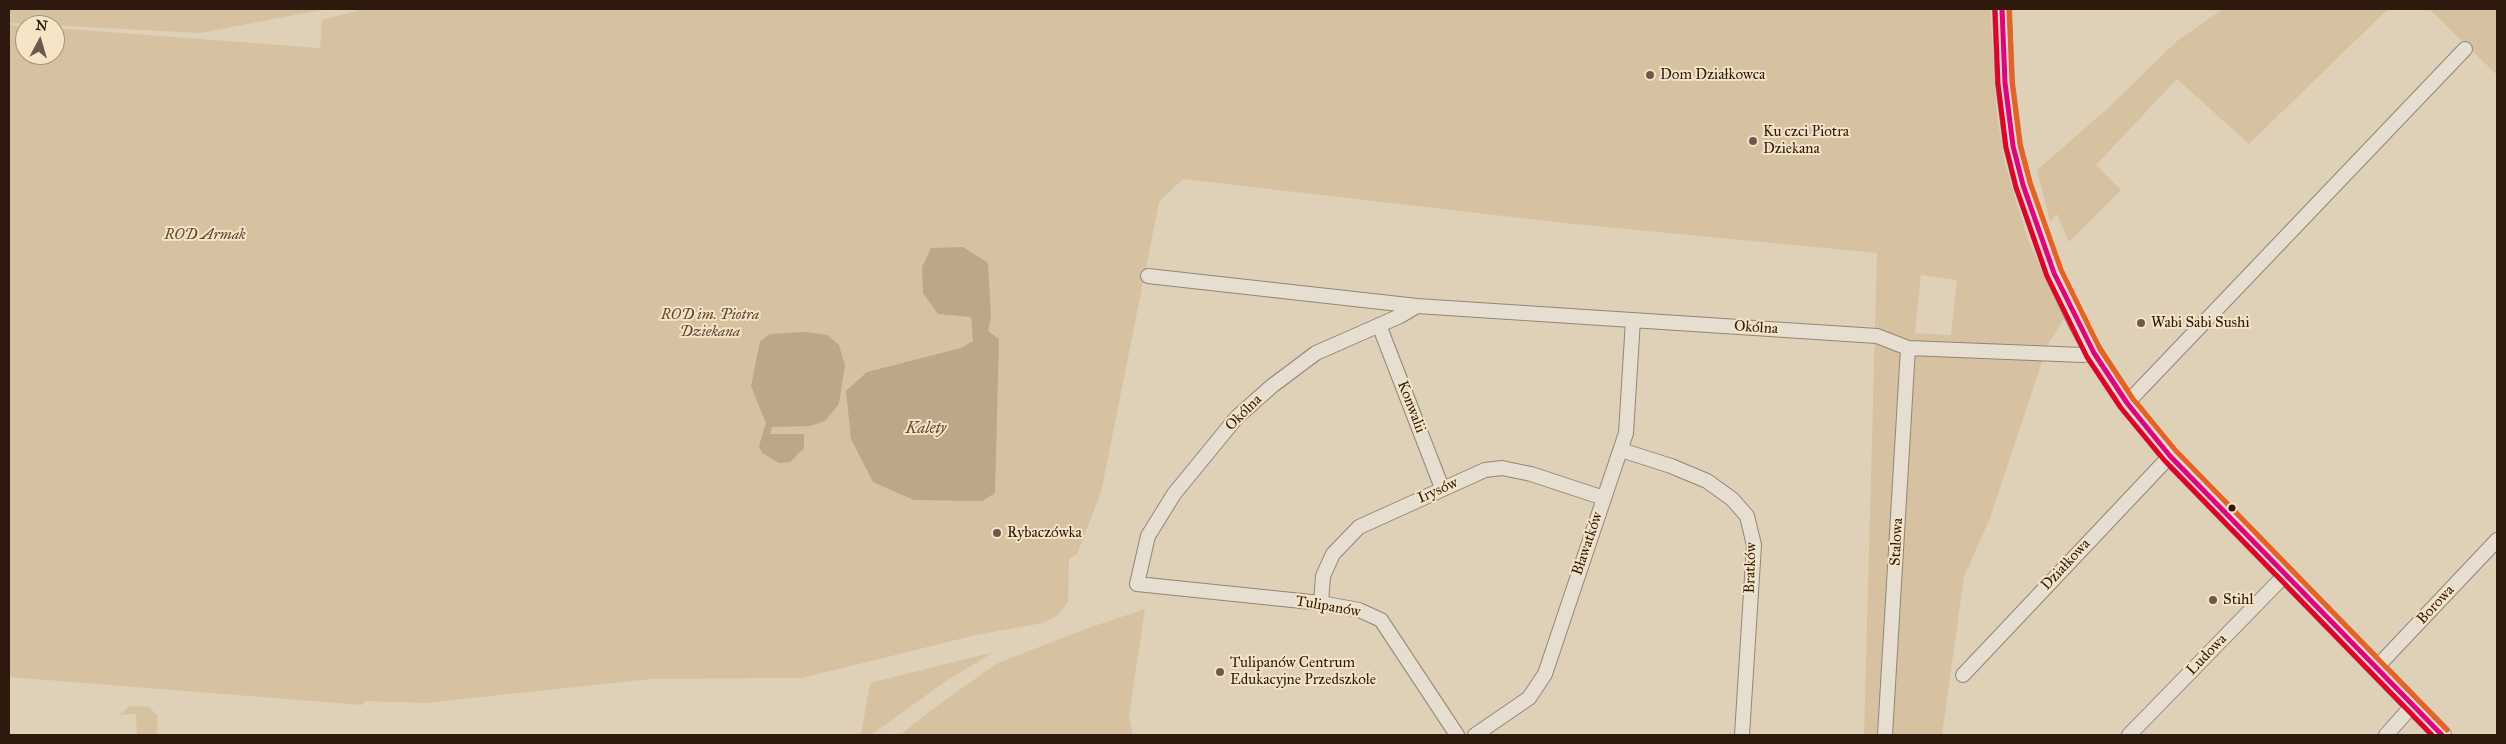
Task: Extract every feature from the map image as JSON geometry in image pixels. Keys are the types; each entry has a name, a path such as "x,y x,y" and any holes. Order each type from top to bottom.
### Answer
{"street":[{"path":"2002,9 2005,83 2013,146 2023,185 2054,273 2094,353 2127,403 2170,456 2375,669 2442,735"},
{"path":"2127,403 2465,49"},
{"name":"Okólna","path":"1148,276 1417,306 1877,336 1908,348 2083,355 2094,353"},
{"name":"Okólna","path":"1137,584 1148,536 1174,494 1237,417 1272,386 1316,353 1417,306"},
{"name":"Bławatków","path":"1475,735 1529,698 1545,674 1626,433 1633,320"},
{"name":"Konwalii","path":"1379,325 1442,488"},
{"name":"Stalowa","path":"1886,735 1908,348"},
{"name":"Bratków","path":"1621,450 1671,466 1707,481 1732,499 1747,516 1754,545 1742,735"},
{"name":"Działkowa","path":"1963,675 2170,456"},
{"name":"Irysów","path":"1321,603 1323,576 1333,554 1359,527 1484,470 1502,468 1531,474 1604,498"},
{"name":"Borowa","path":"2375,669 2497,540"},
{"name":"Ludowa","path":"2129,735 2285,575"},
{"name":"Tulipanów","path":"1137,584 1321,603 1359,610 1381,620 1457,735"},
{"path":"2386,735 2412,706"}],"green space":[{"path":"9,9 326,9 200,33 65,26 65,15 15,15 15,23 9,23"},
{"name":"ROD im. Piotra Dziekana","path":"364,9 1990,9 1997,115 2004,160 2028,240 2065,317 2048,344 1990,518 1964,577 1942,735 1864,735 1877,253 1564,223 1183,179 1159,202 1101,492 1077,554 1069,559 1068,602 1058,615 1043,623 976,635 802,678 651,679 425,703 366,701 362,705 9,677 9,25 15,25 15,65 65,65 65,29 320,48 322,20","holes":["1921,275 1957,280 1951,335 1915,333"]},
{"path":"2223,9 2388,9 2249,144 2177,79 2096,165 2121,190 2069,242 2057,214 2050,222 2037,170 2106,110 2177,41"},
{"path":"2429,9 2497,9 2497,75"},
{"path":"1145,609 1129,716 1133,735 900,735 996,664 1082,630"},
{"path":"994,652 946,681 871,735 861,735 870,683"},
{"path":"130,706 149,707 158,716 157,735 137,735 136,714 119,715"}],"water":[{"name":"Kalety","path":"963,247 988,263 991,318 988,331 999,339 995,493 982,501 914,500 873,482 851,439 846,391 867,372 961,348 973,341 971,317 938,314 923,293 922,267 931,248"},
{"path":"807,332 827,335 839,345 845,365 839,404 825,421 810,426 772,427 770,434 804,434 804,448 790,462 779,463 762,453 759,446 766,423 751,386 760,341 770,334"}],"transit line":[{"path":"1995,9 1998,84 2006,147 2016,187 2047,276 2087,357 2121,408 2165,461 2432,735"},
{"path":"2002,9 2005,83 2013,146 2023,185 2054,273 2094,353 2127,403 2170,456 2442,735"},
{"path":"2009,9 2012,82 2020,145 2030,183 2061,270 2100,349 2133,399 2176,451 2447,730"}],"place":[{"name":"Dom Działkowca","path":"1650,75"},
{"name":"Ku czci Piotra Dziekana","path":"1753,141"},
{"name":"Wabi Sabi Sushi","path":"2141,323"},
{"name":"Rybaczówka","path":"997,533"},
{"name":"Stihl","path":"2213,600"},
{"name":"Tulipanów Centrum Edukacyjne Przedszkole","path":"1220,672"}],"park label":[{"name":"ROD Armak","path":"205,235"}]}
